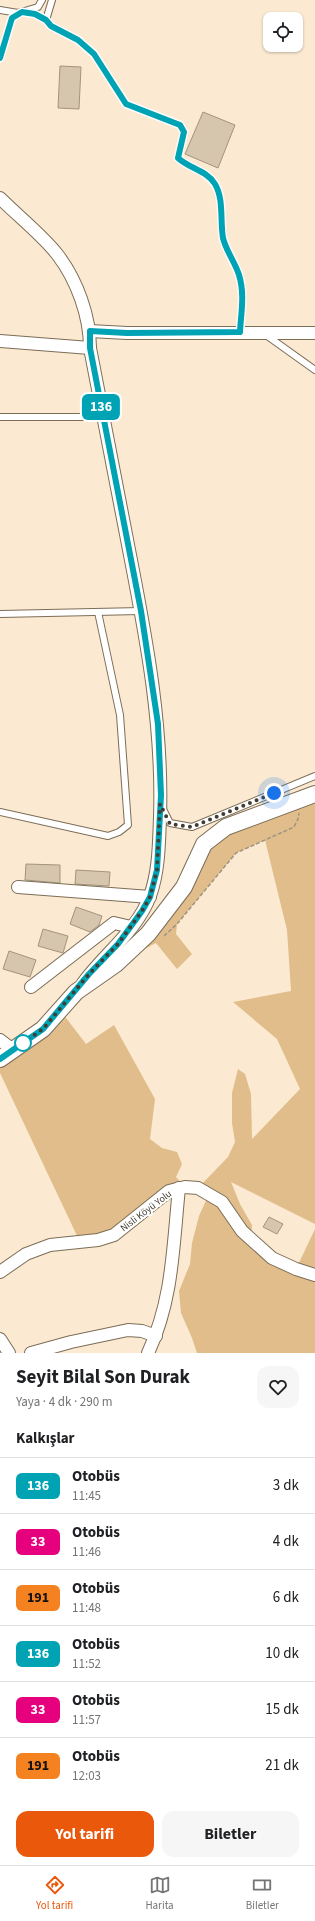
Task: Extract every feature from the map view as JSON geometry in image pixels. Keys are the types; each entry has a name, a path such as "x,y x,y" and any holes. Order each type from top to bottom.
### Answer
{"street":[{"path":"0,198 57,254 77,287 90,331 90,348 141,611 158,724 160,804 157,870 150,897 131,928 43,1029 6,1054 0,1040"},
{"path":"90,331 127,333 315,333"},
{"path":"0,341 90,348"},
{"path":"76,992 116,964 148,934 184,887 204,844 226,827 315,794"},
{"path":"18,887 150,897"},
{"path":"30,987 114,923 131,928"},
{"name":"Nisli Köyü Yolu","path":"0,1272 26,1254 50,1245 98,1240 114,1235 169,1191 185,1187 198,1188 222,1202 242,1231 272,1258 296,1269 315,1275"},
{"path":"148,1353 156,1336 168,1298 179,1188"},
{"path":"31,1353 71,1342 128,1330 142,1331 156,1336"},
{"path":"0,1339 8,1353"}],"lane":[{"path":"0,58 12,18 20,12 38,7 42,0"},
{"path":"46,20 52,0"},
{"path":"0,10 35,14 46,20 51,26 78,40 94,54 126,104 180,125 184,132 178,158 183,163 207,174 216,185 220,200 223,239 239,275 243,296 240,332"},
{"path":"262,332 315,370"},
{"path":"0,417 103,417"},
{"path":"0,614 141,611"},
{"path":"0,812 108,836 119,832 128,825 120,715 98,612"},
{"path":"160,804 170,824 192,827 315,776"}],"path":[{"path":"161,938 177,924 236,853 294,827 298,820 299,800"}],"shaded area":[{"path":"315,794 315,1224 231,1182 240,1204 252,1225 251,1240 296,1269 315,1229 315,1353 197,1353 181,1313 179,1291 190,1264 192,1243 199,1216 209,1194 198,1188 228,1157 235,1142 232,1123 232,1093 238,1069 245,1074 251,1094 252,1139 300,1089 277,1039 233,1002 291,991 287,930 265,840 236,853 177,924 176,934 192,954 177,969 156,943 116,964 148,934 204,844"},
{"path":"60,1010 86,1044 114,1025 155,1099 150,1139 162,1148 177,1152 182,1164 176,1177 185,1187 129,1225 80,1242 0,1073 0,1059"}],"building":[{"path":"60,66 81,67 79,109 58,108"},
{"path":"203,112 235,125 218,168 185,154"},
{"path":"26,864 60,865 60,883 25,880"},
{"path":"76,870 110,872 109,886 75,884"},
{"path":"76,907 102,916 99,925 90,932 70,924"},
{"path":"43,929 68,936 63,953 38,946"},
{"path":"9,951 36,960 30,977 3,969"},
{"path":"269,1217 283,1224 277,1234 263,1227"}],"bus line":[{"name":"136","path":"0,58 12,18 18,13 22,12 35,14 46,20 51,26 78,40 94,54 126,104 180,125 184,132 178,151 178,158 183,163 207,174 216,185 220,200 223,239 239,275 243,296 240,332 127,333 90,331 90,348 141,611 158,724 161,795 157,870 150,897 131,928 118,944 89,974 76,992 43,1029 0,1059"}],"route":[{"path":"23,1043 43,1029 76,992 89,974 118,944 142,911 150,897 157,870 160,804 170,824 192,827 274,793"}]}
